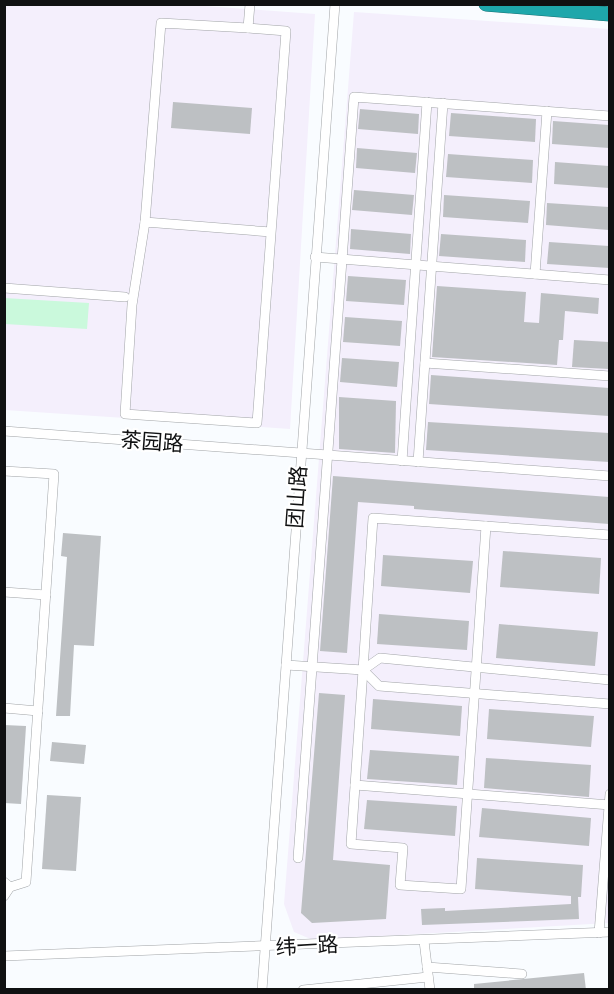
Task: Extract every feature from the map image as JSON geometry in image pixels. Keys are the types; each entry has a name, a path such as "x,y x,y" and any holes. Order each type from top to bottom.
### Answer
{"highway":[{"path":"486,4 609,14"}],"street":[{"path":"248,28 250,4"},
{"name":"团山路","path":"262,990 335,4"},
{"path":"161,23 286,31 257,423 125,414 132,305 145,222 161,23"},
{"path":"298,858 354,97 609,116"},
{"path":"402,460 427,102"},
{"path":"418,462 443,103"},
{"path":"536,274 547,111"},
{"path":"145,222 271,232"},
{"path":"315,257 609,280"},
{"path":"4,288 125,297"},
{"path":"425,363 609,376"},
{"name":"茶园路","path":"4,431 609,476"},
{"path":"4,471 54,474 26,882 7,885 4,896"},
{"path":"486,526 461,889 400,885 403,848 351,844 373,518 486,526 609,535"},
{"path":"4,592 46,595"},
{"path":"286,665 363,670 380,658 477,665 496,671 609,680"},
{"path":"363,670 379,686 609,704"},
{"path":"4,708 38,711"},
{"path":"355,785 609,805"},
{"path":"604,933 609,794"},
{"name":"纬一路","path":"4,956 266,948 604,933"},
{"path":"424,941 429,990"},
{"path":"303,990 428,972 522,974"}],"shaded area":[{"path":"178,4 315,14 290,429 5,410 4,5"},
{"path":"354,12 609,29 609,923 313,940 294,932 284,904"}],"green space":[{"path":"4,298 89,303 87,329 5,324"}],"building":[{"path":"173,102 252,108 250,134 171,128"},
{"path":"360,109 419,114 418,134 358,129"},
{"path":"451,113 536,119 535,142 449,136"},
{"path":"553,121 609,125 609,148 552,144"},
{"path":"357,148 417,153 415,173 356,168"},
{"path":"448,154 533,160 532,183 446,177"},
{"path":"555,162 609,166 609,188 554,184"},
{"path":"354,190 414,195 412,215 352,210"},
{"path":"444,195 530,201 528,223 443,217"},
{"path":"547,203 609,207 609,230 546,225"},
{"path":"351,229 411,234 410,254 350,249"},
{"path":"441,234 526,240 525,262 439,256"},
{"path":"549,242 609,246 609,268 547,264"},
{"path":"348,276 406,280 404,305 346,301"},
{"path":"437,286 526,292 524,322 539,323 541,293 599,298 598,314 565,311 563,340 559,340 557,365 432,357"},
{"path":"345,317 402,321 400,346 343,342"},
{"path":"574,340 609,342 609,369 572,367"},
{"path":"342,358 399,362 397,387 340,382"},
{"path":"431,375 609,388 609,416 429,404"},
{"path":"339,397 396,401 395,453 339,449"},
{"path":"428,422 609,433 609,462 426,450"},
{"path":"333,476 609,497 609,524 414,509 414,506 358,502 347,653 320,651"},
{"path":"63,533 101,536 94,646 74,645 70,716 56,716 67,557 61,556"},
{"path":"503,551 601,558 599,594 500,587"},
{"path":"383,555 473,561 470,593 381,586"},
{"path":"379,614 469,621 467,650 377,644"},
{"path":"499,624 598,632 595,666 496,658"},
{"path":"319,693 345,695 333,860 390,865 386,919 312,923 301,913"},
{"path":"373,699 462,706 460,736 371,729"},
{"path":"489,709 594,716 591,747 487,739"},
{"path":"4,725 26,726 21,804 4,803"},
{"path":"52,742 86,745 84,764 50,761"},
{"path":"370,750 459,756 457,785 367,779"},
{"path":"486,758 591,765 589,797 484,788"},
{"path":"47,795 81,797 76,871 42,869"},
{"path":"367,800 457,806 455,836 364,829"},
{"path":"482,808 591,818 589,846 479,837"},
{"path":"477,858 583,865 581,897 578,897 579,919 422,925 421,909 445,908 445,911 571,904 571,896 475,889"},
{"path":"584,973 586,990 474,990 474,984"}]}
